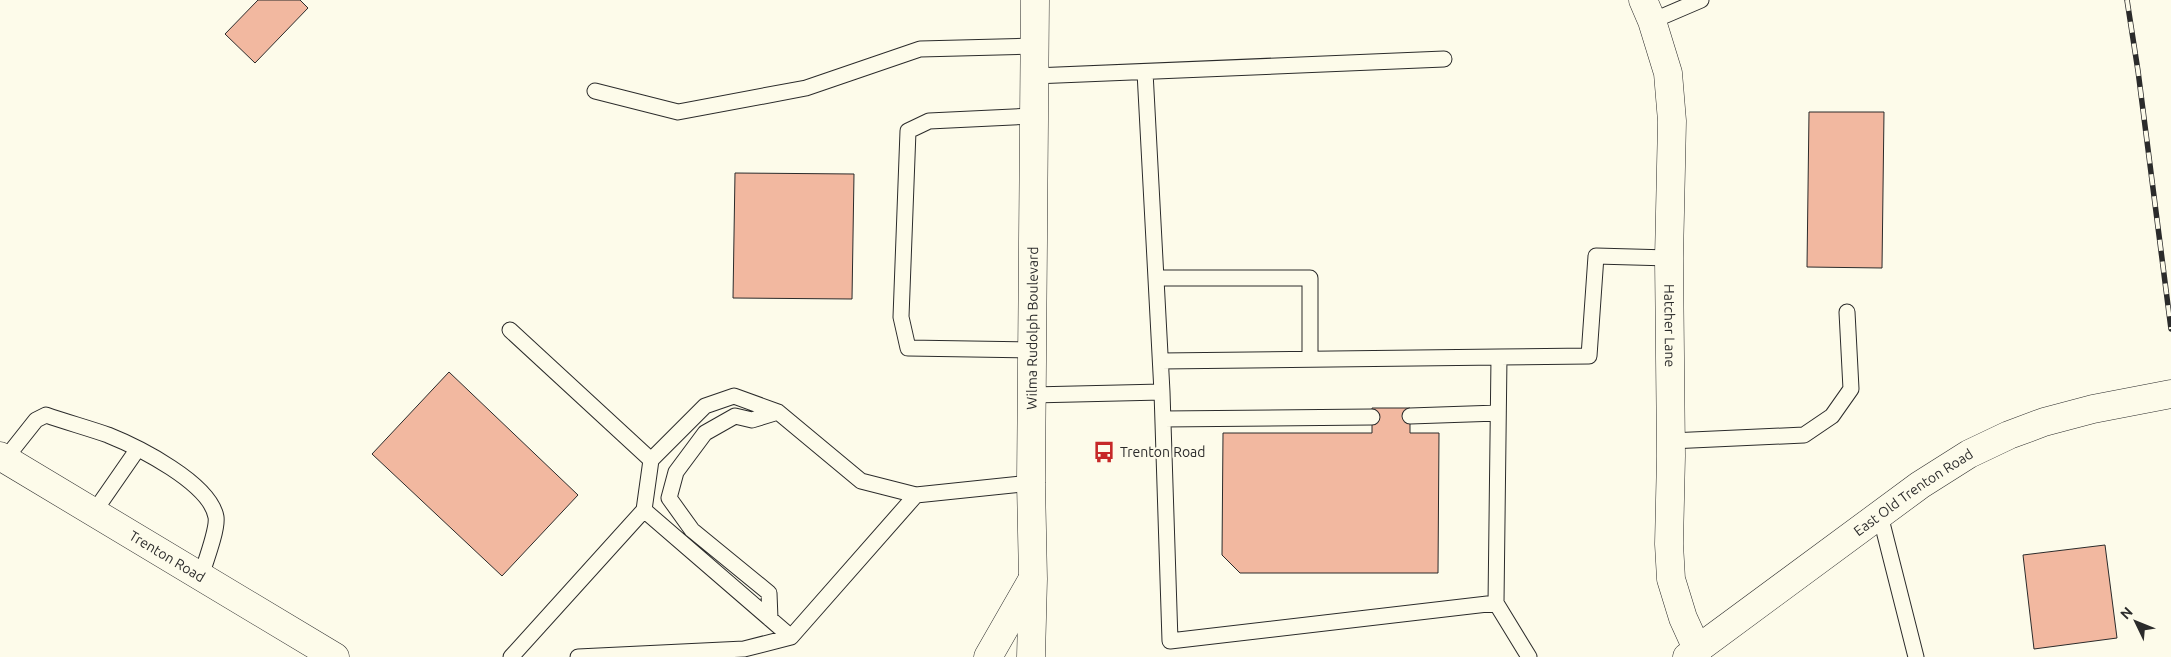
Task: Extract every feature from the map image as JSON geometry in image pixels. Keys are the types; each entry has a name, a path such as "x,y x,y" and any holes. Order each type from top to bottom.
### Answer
{"main road":[{"name":"Wilma Rudolph Boulevard","path":"1031,657 1033,579 1031,483 1035,0"},
{"name":"Hatcher Lane","path":"1647,10 1668,73 1672,121 1669,258 1669,544 1671,579 1692,654"},
{"name":"East Old Trenton Road","path":"1692,654 1920,485 1969,454 2009,435 2044,422 2093,409 2171,394"},
{"name":"Trenton Road","path":"3,457 335,657"},
{"path":"988,657 1033,579"}],"lane":[{"path":"1647,10 1701,0"},
{"path":"595,91 678,112 806,88 920,49 1034,46"},
{"path":"1034,76 1444,59"},
{"path":"1145,72 1162,392 1170,641 1496,603"},
{"path":"1033,350 908,348 901,317 908,131 929,121 1034,116"},
{"path":"1160,360 1589,356 1596,256 1669,258"},
{"path":"1156,278 1310,278 1310,359"},
{"path":"1670,441 1804,435 1832,416 1851,389 1847,312"},
{"path":"510,330 651,460"},
{"path":"1499,357 1496,603 1529,657"},
{"path":"1032,395 1162,392"},
{"path":"511,657 644,510 651,460 705,406 734,396 778,412 861,481 916,495 1031,483"},
{"path":"770,619 769,593 692,530 669,498 676,472 704,433 735,416 752,420 778,412"},
{"path":"1410,416 1498,413"},
{"path":"3,457 36,420 46,415 109,436 177,471 204,494 216,517 211,544 201,576"},
{"path":"1163,419 1372,417"},
{"path":"94,512 137,450"},
{"path":"578,657 744,649 791,637 916,495"},
{"path":"644,510 791,637"},
{"path":"1880,515 1916,657"}],"building":[{"path":"258,0 300,0 308,8 255,63 225,34"},
{"path":"1809,112 1884,112 1882,268 1807,267"},
{"path":"735,173 854,174 852,299 733,298"},
{"path":"449,372 578,495 502,576 372,454"},
{"path":"1372,408 1410,408 1410,433 1439,433 1438,573 1240,573 1222,555 1223,433 1372,433"},
{"path":"2105,545 2117,638 2034,649 2023,555"}],"railway":[{"path":"2127,0 2171,329"}],"place":[{"name":"Trenton Road","path":"1104,452"}]}
